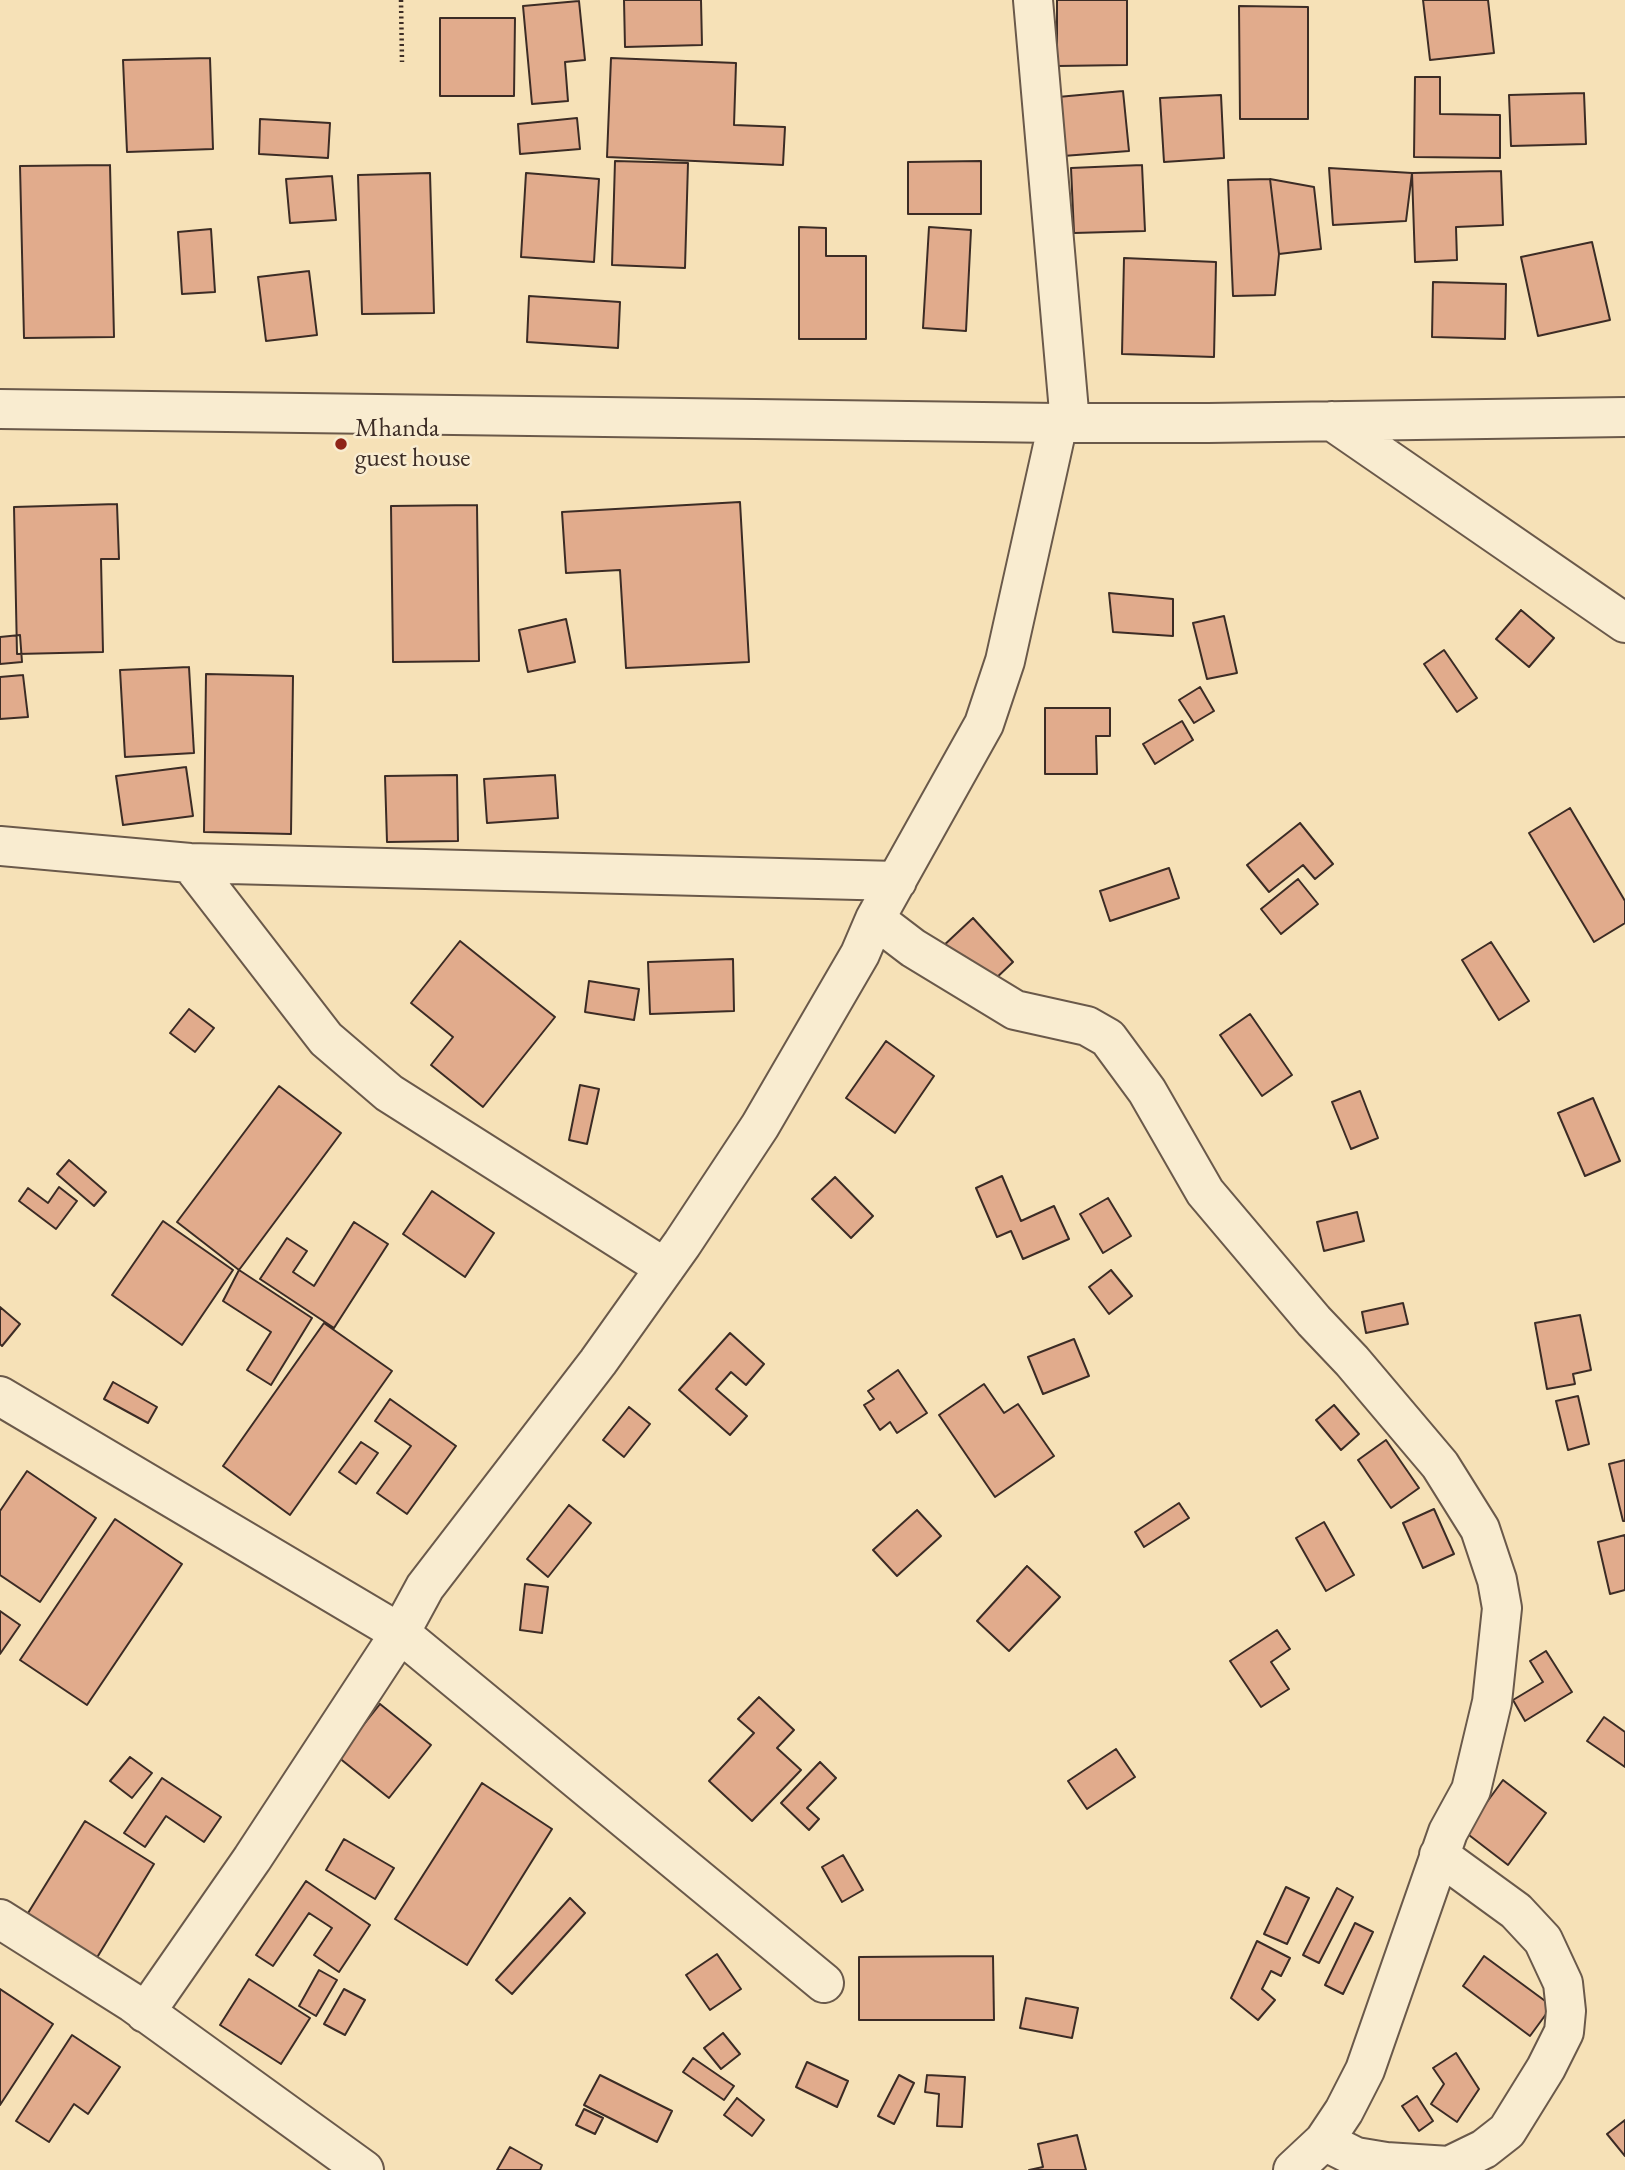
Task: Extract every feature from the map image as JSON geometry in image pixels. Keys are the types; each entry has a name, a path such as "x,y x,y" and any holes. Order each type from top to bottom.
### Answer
{"street":[{"path":"145,2013 252,1860 400,1633 425,1587 598,1362 760,1126 860,954 875,919 984,724 1005,661 1064,423 1033,0"},
{"path":"0,409 1064,423 1625,417"},
{"path":"1332,421 1625,623"},
{"path":"0,846 190,863 897,881"},
{"path":"190,863 326,1039 389,1093 664,1268"},
{"path":"875,919 913,948 1015,1010 1087,1026 1108,1038 1147,1091 1205,1192 1432,1456 1480,1529 1497,1580 1502,1608 1492,1702 1471,1790 1448,1832 1365,2070 1344,2111 1324,2141 1293,2170"},
{"path":"0,1396 400,1633 824,1983"},
{"path":"1324,2141 1356,2157 1449,2166 1484,2149 1507,2131 1546,2068 1564,2032 1566,2011 1563,1983 1543,1940 1516,1911 1440,1855"},
{"path":"0,1919 145,2013 365,2170"}],"path":[{"path":"401,0 402,62"}],"building":[{"path":"624,0 701,0 702,45 625,47"},
{"path":"1057,0 1127,0 1127,65 1057,66"},
{"path":"1423,0 1488,0 1494,53 1430,60"},
{"path":"579,1 585,60 565,62 568,101 532,104 523,6"},
{"path":"1239,6 1308,7 1308,119 1240,119"},
{"path":"440,18 515,18 514,96 440,96"},
{"path":"210,58 213,149 127,152 123,60"},
{"path":"611,58 736,63 734,125 785,127 783,165 607,157"},
{"path":"1415,77 1440,77 1440,114 1500,115 1500,158 1414,157"},
{"path":"1123,91 1129,151 1063,156 1058,97"},
{"path":"1584,93 1586,144 1511,146 1509,95"},
{"path":"1221,95 1224,158 1164,162 1160,98"},
{"path":"577,118 580,149 520,154 518,124"},
{"path":"260,119 330,123 328,158 259,154"},
{"path":"615,161 688,163 685,268 612,265"},
{"path":"981,161 981,214 908,214 908,162"},
{"path":"110,165 114,337 24,338 20,166"},
{"path":"1142,165 1145,231 1074,233 1071,168"},
{"path":"1329,168 1412,173 1406,221 1333,225"},
{"path":"1501,171 1503,225 1456,227 1457,260 1415,262 1412,173"},
{"path":"430,173 434,313 362,314 358,175"},
{"path":"526,173 599,179 594,262 521,257"},
{"path":"332,176 336,220 290,223 286,179"},
{"path":"1270,179 1314,187 1321,249 1279,254"},
{"path":"1270,179 1279,254 1275,295 1233,296 1228,180"},
{"path":"799,227 826,228 826,256 866,256 866,339 799,339"},
{"path":"929,227 971,230 966,331 923,328"},
{"path":"211,229 215,292 182,294 178,232"},
{"path":"1592,242 1610,320 1538,336 1521,257"},
{"path":"1124,258 1216,262 1214,357 1122,354"},
{"path":"309,271 317,335 266,341 258,277"},
{"path":"1433,282 1506,284 1505,339 1432,337"},
{"path":"529,296 620,302 618,348 527,342"},
{"path":"740,502 749,662 626,668 620,570 566,573 562,512"},
{"path":"117,504 119,559 101,559 103,652 17,654 14,507"},
{"path":"477,505 479,661 393,662 391,506"},
{"path":"1109,593 1173,599 1173,636 1113,632"},
{"path":"1521,610 1554,638 1529,667 1496,639"},
{"path":"1224,616 1237,673 1207,679 1193,623"},
{"path":"566,619 575,662 528,672 519,630"},
{"path":"20,635 22,662 0,664 0,637"},
{"path":"1444,650 1477,698 1457,712 1424,664"},
{"path":"189,667 194,753 125,757 120,670"},
{"path":"206,674 293,676 291,834 204,832"},
{"path":"23,675 28,717 0,719 0,677"},
{"path":"1200,687 1214,711 1194,723 1179,700"},
{"path":"1045,708 1110,708 1110,736 1096,736 1097,774 1045,774"},
{"path":"1182,721 1193,740 1155,764 1143,744"},
{"path":"186,767 193,816 123,825 116,776"},
{"path":"457,775 458,841 387,842 385,776"},
{"path":"555,775 558,818 487,823 484,779"},
{"path":"1570,808 1625,901 1625,923 1594,942 1529,833"},
{"path":"1300,823 1333,864 1315,879 1303,865 1269,892 1247,865"},
{"path":"1169,868 1179,898 1110,921 1100,891"},
{"path":"1298,879 1318,904 1281,934 1261,909"},
{"path":"973,918 1013,962 991,983 941,948"},
{"path":"460,941 555,1017 483,1107 431,1065 453,1037 411,1003"},
{"path":"1491,942 1529,1001 1499,1020 1462,960"},
{"path":"733,959 734,1011 650,1014 648,962"},
{"path":"589,981 639,989 634,1020 585,1012"},
{"path":"189,1009 214,1028 195,1052 170,1033"},
{"path":"1250,1014 1292,1075 1262,1096 1220,1035"},
{"path":"886,1041 934,1076 895,1133 846,1098"},
{"path":"580,1085 599,1089 587,1144 569,1140"},
{"path":"279,1086 341,1133 239,1270 177,1222"},
{"path":"1360,1091 1378,1138 1351,1149 1332,1102"},
{"path":"1593,1098 1620,1161 1585,1176 1558,1113"},
{"path":"69,1160 106,1192 94,1206 57,1174"},
{"path":"1002,1176 1021,1221 1054,1206 1069,1239 1023,1259 1011,1231 997,1237 976,1188"},
{"path":"835,1177 873,1216 851,1238 812,1199"},
{"path":"59,1187 77,1201 56,1229 19,1201 28,1188 48,1203"},
{"path":"432,1191 494,1233 465,1277 403,1234"},
{"path":"1108,1198 1131,1236 1103,1253 1080,1214"},
{"path":"1357,1212 1364,1241 1324,1251 1317,1222"},
{"path":"163,1221 233,1270 182,1345 112,1295"},
{"path":"354,1222 388,1244 334,1328 260,1279 287,1238 307,1251 293,1272 314,1286"},
{"path":"239,1270 312,1318 271,1385 247,1370 271,1332 223,1301"},
{"path":"1111,1270 1132,1296 1109,1314 1089,1287"},
{"path":"1403,1303 1408,1324 1366,1333 1362,1312"},
{"path":"0,1307 20,1324 2,1346 0,1344"},
{"path":"1580,1315 1591,1370 1573,1374 1575,1384 1547,1389 1535,1323"},
{"path":"324,1323 392,1371 290,1515 223,1466"},
{"path":"730,1333 764,1364 746,1385 731,1372 716,1389 747,1416 730,1435 679,1390"},
{"path":"1074,1339 1089,1376 1043,1394 1028,1357"},
{"path":"898,1370 927,1413 897,1433 890,1422 880,1430 864,1405 874,1399 868,1391"},
{"path":"113,1382 157,1407 148,1423 104,1399"},
{"path":"984,1384 1004,1413 1018,1404 1054,1456 995,1497 939,1415"},
{"path":"1578,1396 1589,1444 1568,1450 1556,1401"},
{"path":"390,1399 456,1446 407,1514 377,1493 411,1446 375,1421"},
{"path":"1334,1405 1359,1434 1341,1450 1316,1420"},
{"path":"629,1407 650,1424 624,1457 603,1440"},
{"path":"1386,1440 1419,1488 1391,1508 1358,1460"},
{"path":"361,1442 378,1453 356,1484 339,1472"},
{"path":"1625,1460 1625,1521 1623,1521 1609,1464"},
{"path":"27,1471 96,1518 40,1602 0,1575 0,1511"},
{"path":"1179,1503 1189,1518 1144,1547 1135,1532"},
{"path":"569,1505 591,1523 548,1577 527,1559"},
{"path":"1434,1509 1454,1554 1423,1568 1403,1523"},
{"path":"917,1510 941,1536 897,1576 873,1550"},
{"path":"115,1519 182,1564 87,1705 20,1660"},
{"path":"1324,1522 1354,1575 1326,1591 1296,1538"},
{"path":"1625,1535 1625,1590 1610,1594 1598,1542"},
{"path":"1027,1566 1060,1597 1009,1651 977,1621"},
{"path":"525,1584 548,1587 542,1633 520,1630"},
{"path":"0,1611 20,1625 0,1654"},
{"path":"1277,1630 1290,1649 1271,1662 1289,1689 1261,1707 1230,1661"},
{"path":"1546,1651 1572,1692 1525,1721 1513,1700 1543,1682 1530,1661"},
{"path":"759,1697 794,1730 777,1748 801,1770 752,1821 709,1781 754,1733 738,1719"},
{"path":"380,1704 431,1745 389,1798 338,1757"},
{"path":"1604,1717 1625,1732 1625,1767 1587,1741"},
{"path":"1116,1749 1135,1777 1087,1809 1068,1781"},
{"path":"130,1757 152,1773 132,1798 110,1781"},
{"path":"820,1762 836,1778 807,1808 819,1819 809,1830 781,1803"},
{"path":"162,1778 221,1817 204,1842 166,1816 145,1847 124,1833"},
{"path":"1503,1780 1546,1813 1508,1865 1465,1832"},
{"path":"482,1783 552,1829 467,1965 395,1919"},
{"path":"85,1821 154,1864 90,1969 20,1926"},
{"path":"344,1839 394,1868 375,1899 326,1870"},
{"path":"843,1855 863,1890 842,1902 822,1867"},
{"path":"306,1881 370,1925 339,1972 314,1955 332,1928 309,1913 273,1966 256,1955"},
{"path":"1286,1887 1309,1898 1287,1944 1264,1934"},
{"path":"1337,1888 1353,1897 1319,1963 1303,1955"},
{"path":"570,1898 585,1913 512,1994 496,1980"},
{"path":"1355,1923 1373,1932 1343,1994 1325,1985"},
{"path":"1257,1941 1290,1958 1281,1976 1271,1971 1262,1989 1275,2000 1258,2020 1231,1998"},
{"path":"717,1954 741,1989 710,2010 686,1975"},
{"path":"993,1956 994,2020 859,2020 859,1957"},
{"path":"1484,1956 1552,2006 1530,2036 1463,1986"},
{"path":"319,1970 337,1980 316,2016 299,2006"},
{"path":"249,1979 310,2018 281,2064 220,2025"},
{"path":"0,1989 53,2024 0,2105"},
{"path":"344,1989 365,2000 345,2035 324,2024"},
{"path":"1026,1998 1078,2008 1072,2038 1020,2028"},
{"path":"723,2033 740,2054 721,2069 704,2048"},
{"path":"72,2035 120,2067 88,2114 74,2104 49,2142 16,2121"},
{"path":"1456,2053 1479,2089 1457,2122 1431,2104 1444,2084 1433,2068"},
{"path":"693,2058 734,2086 724,2100 683,2072"},
{"path":"807,2062 848,2081 837,2107 796,2087"},
{"path":"600,2075 672,2111 657,2142 584,2105"},
{"path":"899,2075 914,2083 894,2124 878,2116"},
{"path":"927,2075 965,2077 962,2127 937,2126 939,2094 925,2092"},
{"path":"1417,2096 1433,2121 1419,2131 1402,2106"},
{"path":"737,2098 764,2120 752,2136 724,2115"},
{"path":"584,2109 603,2118 595,2134 576,2125"},
{"path":"1625,2120 1625,2156 1607,2134"},
{"path":"1077,2135 1086,2170 1029,2170 1043,2167 1038,2144"},
{"path":"510,2147 542,2165 540,2170 497,2170"}],"place":[{"name":"Mhanda guest house","path":"341,444"}]}
